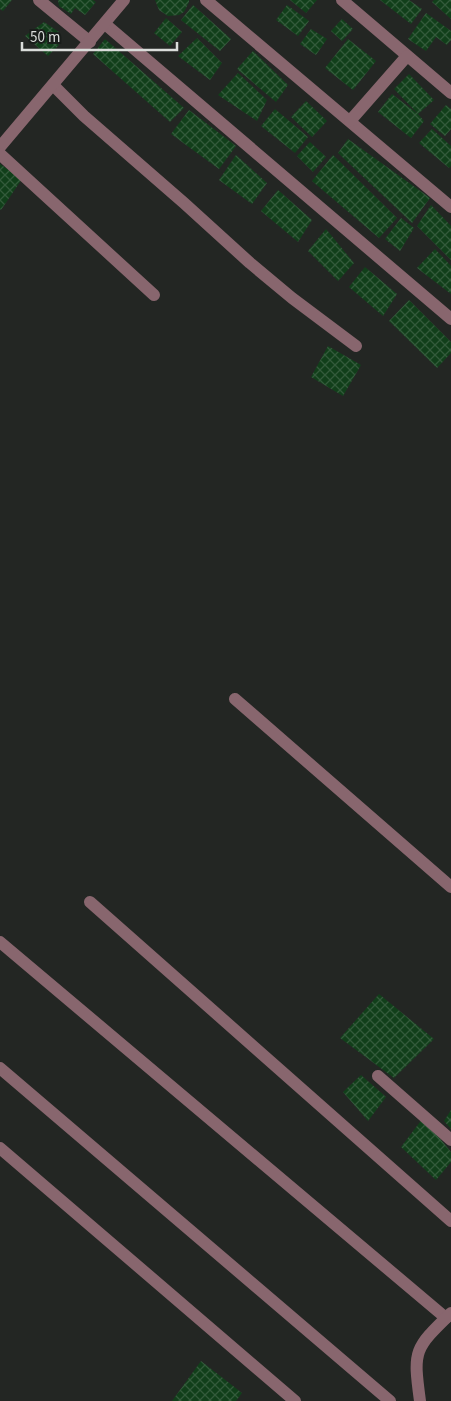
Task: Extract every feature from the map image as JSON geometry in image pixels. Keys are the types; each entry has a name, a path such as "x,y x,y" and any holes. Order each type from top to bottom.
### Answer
{"street":[{"path":"39,0 90,42"},
{"path":"124,0 1,147 154,295"},
{"path":"206,0 451,207"},
{"path":"342,0 451,93"},
{"path":"105,24 451,319"},
{"path":"350,121 408,56"},
{"path":"53,85 84,116 250,263 292,298 356,346"},
{"path":"235,699 451,887"},
{"path":"90,902 451,1221"},
{"path":"0,942 449,1315 424,1340 418,1350 416,1371 420,1401"},
{"path":"0,1068 390,1401"},
{"path":"378,1076 451,1140"},
{"path":"0,1148 295,1401"}],"building":[{"path":"0,0 12,0 3,11 0,9"},
{"path":"58,0 93,0 96,2 85,15 75,8 71,14 59,6"},
{"path":"155,0 189,0 189,2 184,12 179,15 168,16 159,10"},
{"path":"290,0 317,0 306,13"},
{"path":"380,0 409,0 422,9 411,24"},
{"path":"434,0 451,0 451,19 432,2"},
{"path":"193,5 231,39 220,51 181,20"},
{"path":"287,5 309,21 298,36 276,20"},
{"path":"426,13 451,31 451,40 447,45 436,37 426,51 408,39"},
{"path":"166,18 182,32 170,46 154,33"},
{"path":"342,19 353,29 342,41 331,31"},
{"path":"44,22 59,32 52,40 59,45 48,56 25,36"},
{"path":"311,29 327,39 316,55 300,44"},
{"path":"197,38 222,63 210,80 178,56"},
{"path":"105,39 184,108 170,122 93,54"},
{"path":"348,39 376,61 353,90 325,68"},
{"path":"253,51 288,85 276,102 237,69"},
{"path":"238,73 267,100 257,121 218,95"},
{"path":"409,74 434,100 418,114 394,89"},
{"path":"392,94 424,121 411,138 378,112"},
{"path":"306,101 327,121 312,137 291,117"},
{"path":"446,105 451,109 451,129 445,136 430,124"},
{"path":"275,109 308,137 295,153 261,126"},
{"path":"189,110 236,146 219,169 171,134"},
{"path":"432,129 451,146 451,166 449,168 419,143"},
{"path":"348,139 430,198 412,223 338,153"},
{"path":"310,142 326,157 313,172 297,156"},
{"path":"236,155 267,183 252,204 219,180"},
{"path":"333,155 397,218 379,238 312,181"},
{"path":"0,164 22,179 1,210 0,209"},
{"path":"278,190 312,220 298,242 261,211"},
{"path":"431,205 451,226 451,260 417,226"},
{"path":"401,218 414,228 400,251 385,239"},
{"path":"326,229 354,263 338,281 308,251"},
{"path":"435,249 451,266 451,294 417,268"},
{"path":"365,267 397,294 383,316 349,287"},
{"path":"409,300 451,342 451,353 437,368 389,321"},
{"path":"328,346 361,365 343,396 311,377"},
{"path":"379,994 434,1039 394,1078 340,1038"},
{"path":"361,1075 386,1097 368,1121 343,1092"},
{"path":"451,1110 451,1129 444,1121"},
{"path":"423,1118 451,1152 451,1162 436,1180 401,1147"},
{"path":"201,1361 242,1393 236,1401 172,1401"}]}
